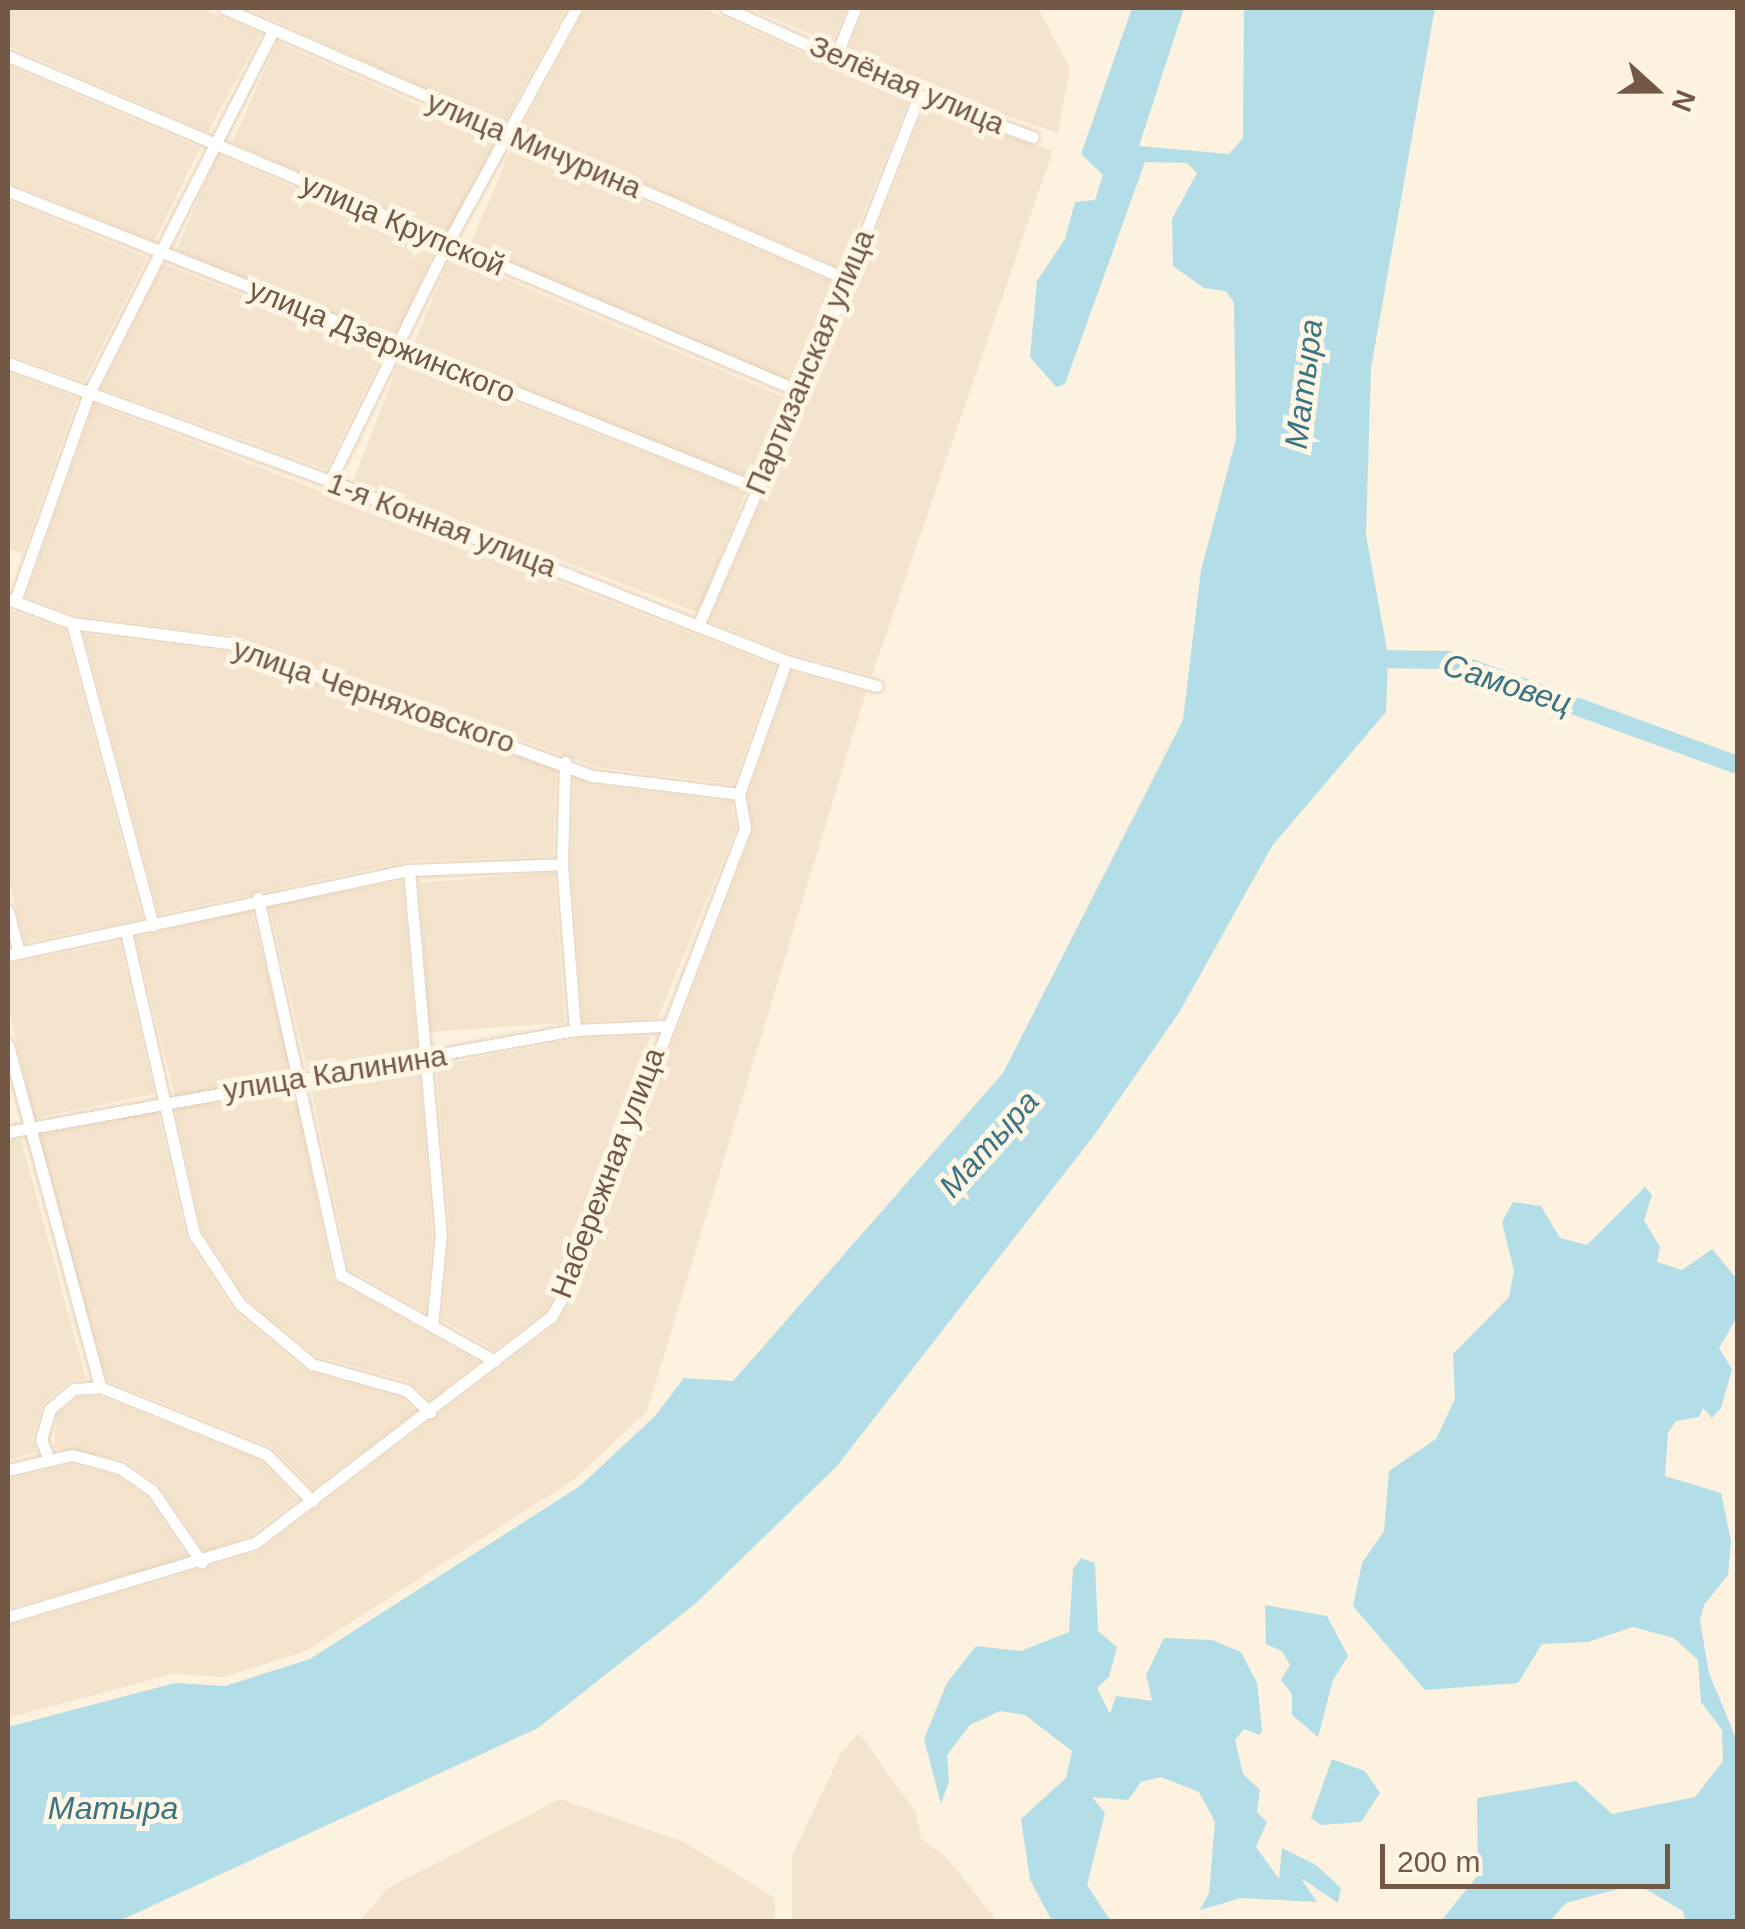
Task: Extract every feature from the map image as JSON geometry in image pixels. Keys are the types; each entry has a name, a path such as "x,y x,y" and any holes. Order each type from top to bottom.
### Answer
{"street":[{"name":"улица Мичурина","path":"224,8 846,279"},
{"path":"330,480 446,244 576,8"},
{"name":"Зелёная улица","path":"726,8 836,54 919,96 1033,137"},
{"path":"836,54 855,8"},
{"path":"11,600 89,392 212,143 274,30"},
{"name":"улица Крупской","path":"8,56 799,391"},
{"name":"Партизанская улица","path":"698,626 846,279 919,96"},
{"name":"улица Дзержинского","path":"8,191 757,488"},
{"name":"1-я Конная улица","path":"8,363 330,480 786,661 877,686"},
{"name":"улица Черняховского","path":"11,600 72,624 229,643 565,762 594,776 739,794"},
{"path":"72,624 152,925"},
{"name":"Набережная улица","path":"8,1617 202,1563 255,1543 552,1317 570,1284 664,1026 745,828 739,794 786,661"},
{"path":"565,762 562,864 575,1030"},
{"path":"8,911 13,954 126,932 258,898 410,870 562,864"},
{"path":"410,870 441,1234 432,1324"},
{"path":"258,898 341,1275 495,1361"},
{"path":"126,932 194,1234 240,1304 312,1364 406,1390 430,1412"},
{"name":"улица Калинина","path":"8,1132 575,1030 664,1026"},
{"path":"8,1044 27,1128 100,1387"},
{"path":"48,1457 41,1440 50,1410 74,1388 100,1387 266,1454 312,1501"},
{"path":"8,1470 48,1457 72,1456 120,1468 152,1490 202,1563"}],"shaded area":[{"path":"8,8 202,8 261,34 208,132 8,46"},
{"path":"247,8 566,8 504,124"},
{"path":"586,8 703,8 908,101 841,268 520,131"},
{"path":"749,8 846,8 832,43"},
{"path":"865,8 1038,8 1070,69 1058,133 923,88 848,50"},
{"path":"277,42 495,139 451,240 232,142"},
{"path":"8,66 200,148 154,242 8,182"},
{"path":"924,108 1053,150 872,675 789,653 709,621 841,322"},
{"path":"512,146 835,283 793,383 470,245"},
{"path":"217,155 435,248 395,343 176,251"},
{"path":"8,201 147,258 84,381 8,354"},
{"path":"451,256 787,399 749,488 413,345"},
{"path":"163,264 384,352 326,469 101,388"},
{"path":"400,359 745,492 699,613 353,480"},
{"path":"8,373 77,398 23,553 8,549"},
{"path":"94,404 775,666 733,784 596,767 232,635 74,615 26,596"},
{"path":"8,610 65,630 142,919 25,942 8,878"},
{"path":"84,634 227,652 556,769 553,856 409,861 159,914"},
{"path":"791,672 866,692 647,1411 575,1479 306,1651 224,1677 173,1674 8,1718 8,1626 258,1552 557,1324 579,1287 753,832 748,795"},
{"path":"574,776 592,785 731,802 736,828 658,1018 583,1021 571,864"},
{"path":"554,873 564,1023 430,1032 419,882"},
{"path":"402,881 417,1051 307,1068 269,905"},
{"path":"251,909 291,1071 176,1100 136,938"},
{"path":"119,942 154,1094 34,1118 8,1006 8,964"},
{"path":"651,1036 562,1281 545,1311 494,1350 442,1320 450,1233 436,1066 576,1039"},
{"path":"419,1069 432,1234 426,1312 349,1269 311,1086"},
{"path":"294,1088 333,1280 479,1362 430,1400 408,1381 316,1356 246,1298 202,1231 175,1108"},
{"path":"157,1111 186,1238 233,1310 308,1372 401,1397 416,1412 313,1489 270,1446 106,1380 38,1135"},
{"path":"21,1139 86,1379 70,1381 43,1404 32,1439 36,1452 8,1460 8,1141"},
{"path":"98,1396 261,1461 298,1500 250,1535 205,1552 158,1484 125,1460 54,1448 57,1414 78,1397"},
{"path":"72,1464 116,1476 146,1496 188,1558 8,1608 8,1479"},
{"path":"859,1733 916,1813 921,1839 947,1858 997,1921 792,1921 792,1856 841,1753"},
{"path":"560,1799 684,1842 775,1898 775,1921 360,1921 388,1888"}],"water":[{"name":"Матыра","path":"1132,8 1184,8 1139,146 1229,154 1243,138 1244,8 1435,8 1371,368 1366,535 1388,655 1386,712 1272,846 1180,1011 1095,1134 837,1466 695,1604 538,1728 119,1921 8,1921 8,1727 175,1683 225,1686 310,1659 580,1486 655,1416 684,1378 733,1381 1003,1073 1183,720 1201,570 1236,439 1234,303 1226,291 1204,288 1173,266 1172,219 1197,173 1187,163 1145,162 1065,384 1056,387 1030,357 1037,281 1065,239 1075,202 1095,200 1103,175 1081,154"},
{"path":"1645,1187 1652,1195 1644,1220 1660,1247 1657,1262 1682,1270 1712,1249 1737,1279 1737,1317 1719,1348 1732,1369 1721,1408 1712,1418 1703,1408 1699,1417 1676,1421 1668,1433 1665,1476 1721,1493 1731,1541 1728,1575 1704,1605 1700,1621 1709,1673 1737,1741 1737,1921 1685,1921 1683,1911 1637,1884 1566,1903 1550,1921 1441,1921 1478,1875 1477,1798 1576,1781 1612,1814 1695,1797 1723,1761 1722,1730 1701,1702 1698,1660 1674,1638 1633,1627 1588,1642 1542,1644 1518,1683 1425,1690 1353,1606 1362,1563 1384,1531 1389,1471 1436,1439 1455,1399 1453,1354 1509,1297 1514,1271 1502,1222 1513,1202 1541,1206 1560,1238 1587,1245"},
{"path":"1081,1558 1095,1563 1098,1631 1117,1647 1109,1677 1097,1688 1110,1714 1116,1696 1152,1701 1146,1675 1164,1638 1212,1640 1241,1652 1257,1683 1262,1730 1260,1735 1244,1729 1235,1740 1243,1774 1260,1790 1257,1812 1267,1822 1256,1847 1279,1879 1282,1848 1316,1865 1341,1888 1338,1903 1301,1878 1317,1902 1241,1898 1200,1910 1209,1893 1215,1822 1199,1792 1161,1777 1141,1782 1128,1800 1092,1797 1105,1813 1087,1885 1111,1921 1052,1921 1030,1880 1021,1819 1066,1778 1072,1751 1025,1715 1000,1711 970,1725 947,1755 949,1781 941,1804 924,1739 947,1683 976,1646 1021,1651 1069,1632 1073,1569"},
{"path":"1265,1605 1327,1616 1348,1656 1333,1680 1318,1737 1292,1715 1292,1694 1281,1680 1290,1665 1282,1651 1266,1644"},
{"path":"1332,1759 1365,1771 1380,1793 1361,1822 1321,1825 1311,1818"}],"waterway":[{"name":"Самовец","path":"1367,659 1449,660 1738,765"}]}
